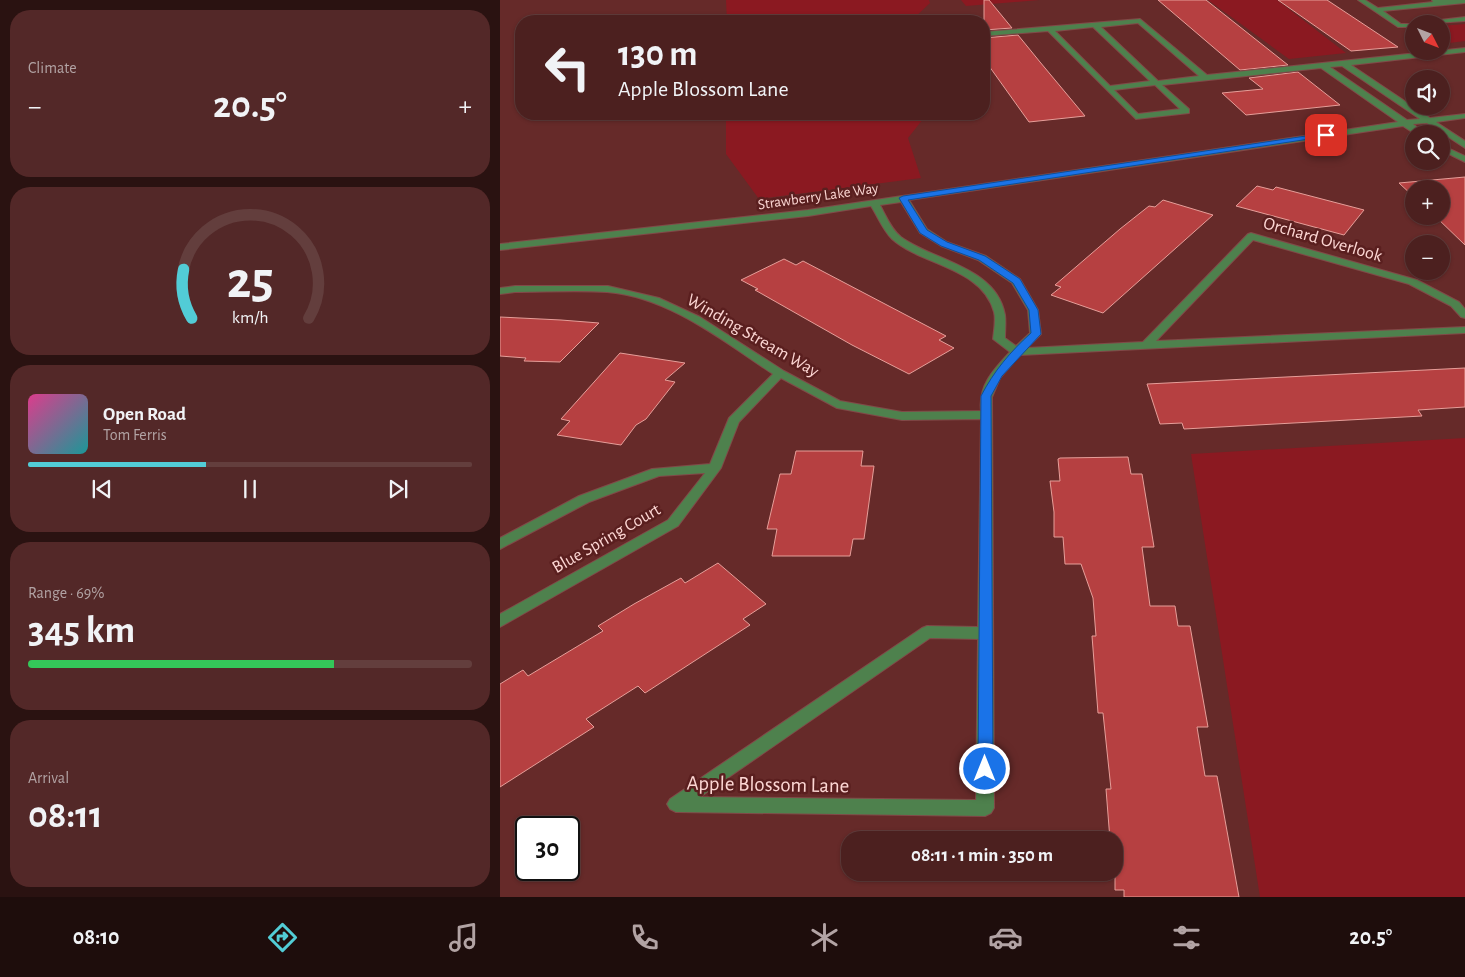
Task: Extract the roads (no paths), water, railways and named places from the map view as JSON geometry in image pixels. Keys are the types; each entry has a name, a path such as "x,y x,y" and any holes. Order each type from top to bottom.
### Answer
{"street":[{"path":"1361,0 1405,29"},
{"path":"1378,10 1438,2 1465,1"},
{"path":"1450,21 1465,19"},
{"path":"990,34 1140,21 1205,78"},
{"path":"1050,29 1136,117 1186,111 1095,24"},
{"path":"1400,26 1405,26"},
{"path":"1450,51 1465,50"},
{"path":"1108,88 1405,56"},
{"path":"1344,63 1465,145"},
{"path":"1322,66 1407,125"},
{"name":"Strawberry Lake Way","path":"500,247 668,230 874,203 1404,123 1465,116"},
{"path":"1450,151 1465,159"},
{"name":"Apple Blossom Lane","path":"903,198 923,231 944,244 982,258 1016,281 1033,310 1036,334 997,375 986,396 987,415 986,633 985,808 676,804 927,632 986,633"},
{"path":"874,203 896,237 921,253 960,269 988,289 999,311 999,339 1017,352 1465,330"},
{"name":"Orchard Overlook","path":"1146,345 1252,236 1412,282 1455,304 1465,315"},
{"name":"Winding Stream Way","path":"500,291 515,289 608,289 656,300 696,319 780,373 837,404 902,416 987,415"},
{"name":"Blue Spring Court","path":"500,621 673,523 715,468 732,421 780,373"},
{"name":"Blue Spring Court","path":"500,544 584,499 657,472 715,468"}]}
